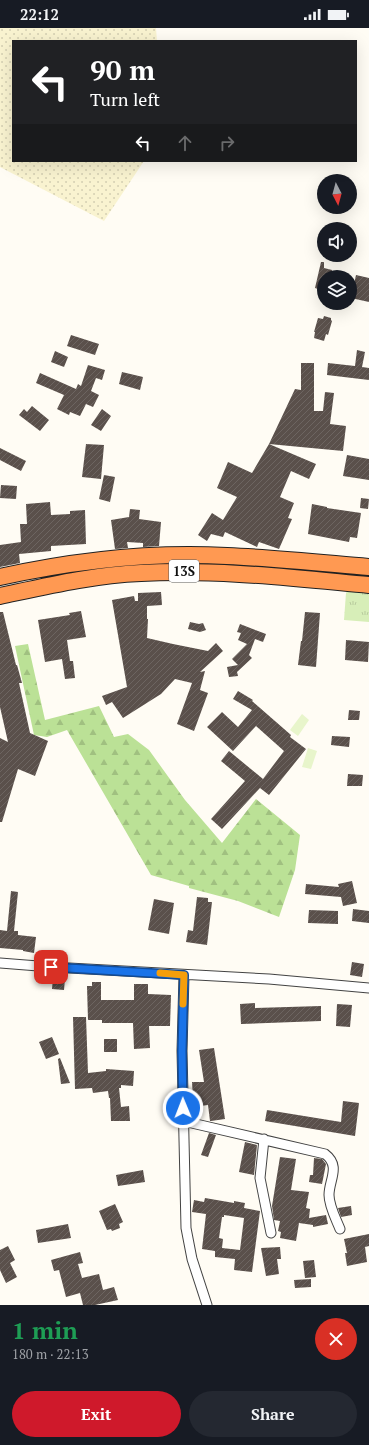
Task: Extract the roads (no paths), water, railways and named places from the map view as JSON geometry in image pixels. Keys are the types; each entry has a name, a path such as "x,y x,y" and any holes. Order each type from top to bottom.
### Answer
{"highway":[{"name":"13S","path":"0,577 30,570 112,559 189,555 226,556 369,567"},
{"path":"266,575 268,559"},
{"name":"13S","path":"0,596 89,578 140,573 190,571 266,575 369,585"}],"street":[{"path":"0,963 269,979 369,988"},
{"path":"184,975 182,1051 186,1228 192,1259 207,1305"},
{"path":"183,1120 325,1154 331,1158 334,1170 329,1196 340,1229"},
{"path":"264,1140 260,1178 271,1233"}]}
